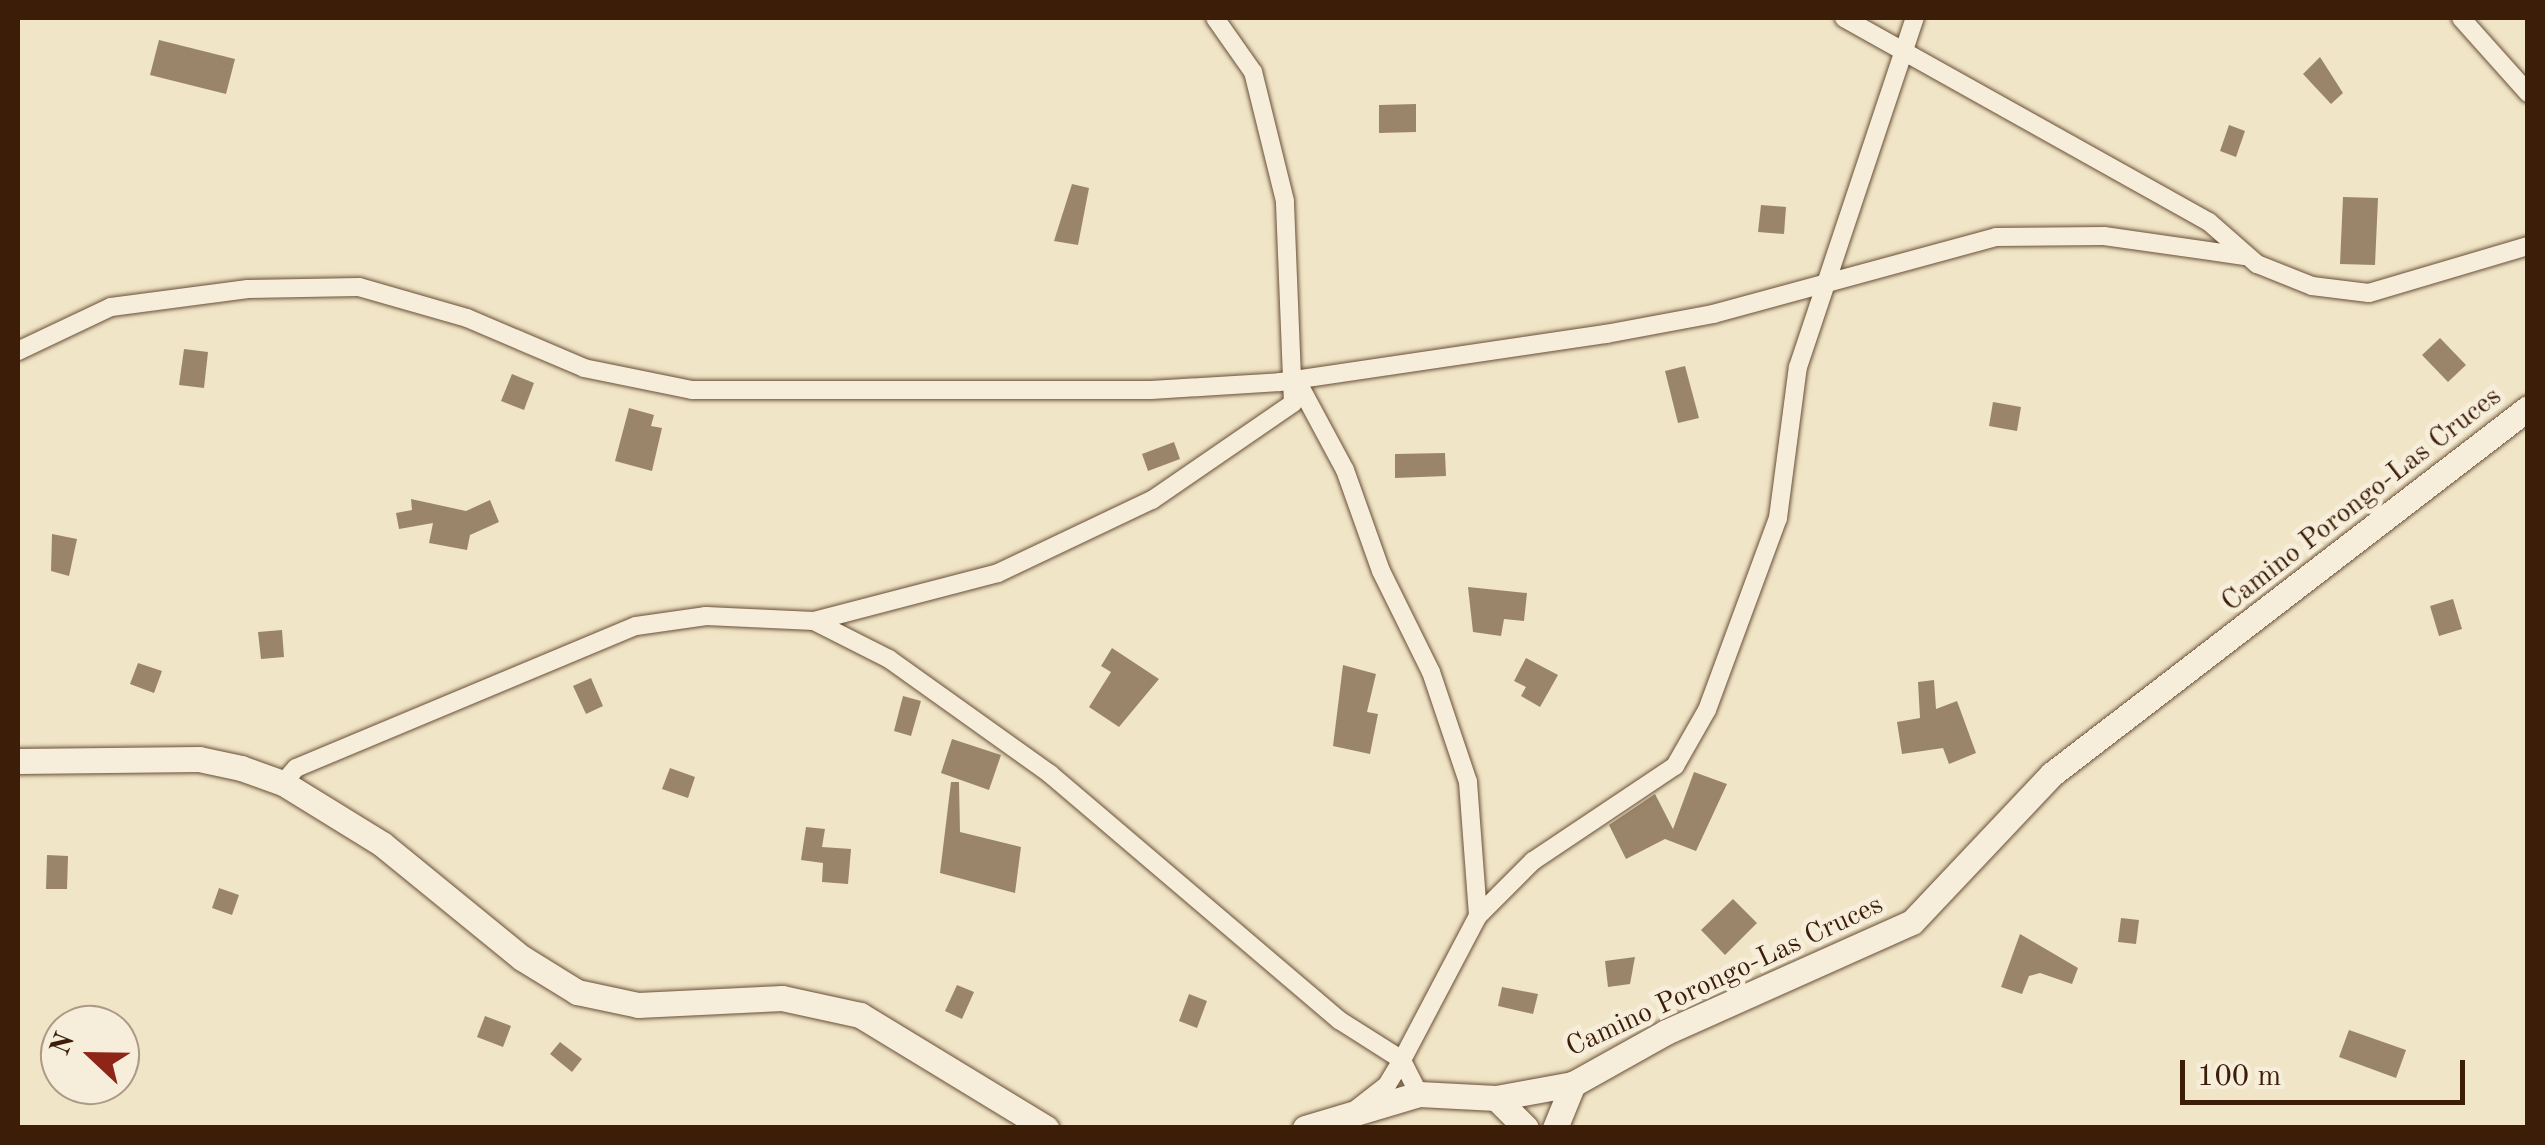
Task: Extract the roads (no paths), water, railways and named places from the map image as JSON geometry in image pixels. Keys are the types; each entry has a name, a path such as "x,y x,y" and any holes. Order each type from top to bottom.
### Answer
{"main road":[{"name":"Camino Porongo-Las Cruces","path":"1305,1128 1345,1122 1419,1094 1496,1098 1573,1084 1666,1032 1912,922 2052,774 2528,408"},
{"path":"18,761 198,759 283,784 382,844 522,958 577,992 638,1005 782,998 860,1015 1046,1128"},
{"path":"1555,1128 1573,1084"},
{"path":"1496,1098 1526,1128"}],"street":[{"path":"283,784 296,768 636,626 706,616 814,621 998,572 1152,500 1293,404 1295,378 1285,201 1253,72 1215,18"},
{"path":"1844,18 2210,222 2245,256"},
{"path":"1345,1122 1387,1086 1478,916 1533,860 1675,766 1708,710 1778,518 1798,367 1915,18"},
{"path":"2461,18 2528,93"},
{"path":"18,351 111,306 248,289 359,287 467,318 584,368 692,390 959,395 1295,378 1606,334 1828,283 1996,237 2104,236 2245,256 2312,286 2370,293 2528,246"},
{"path":"1295,378 1345,470 1444,708 1468,782 1478,916"},
{"path":"814,621 889,659 1050,774 1339,1020 1402,1060 1419,1094"}]}
